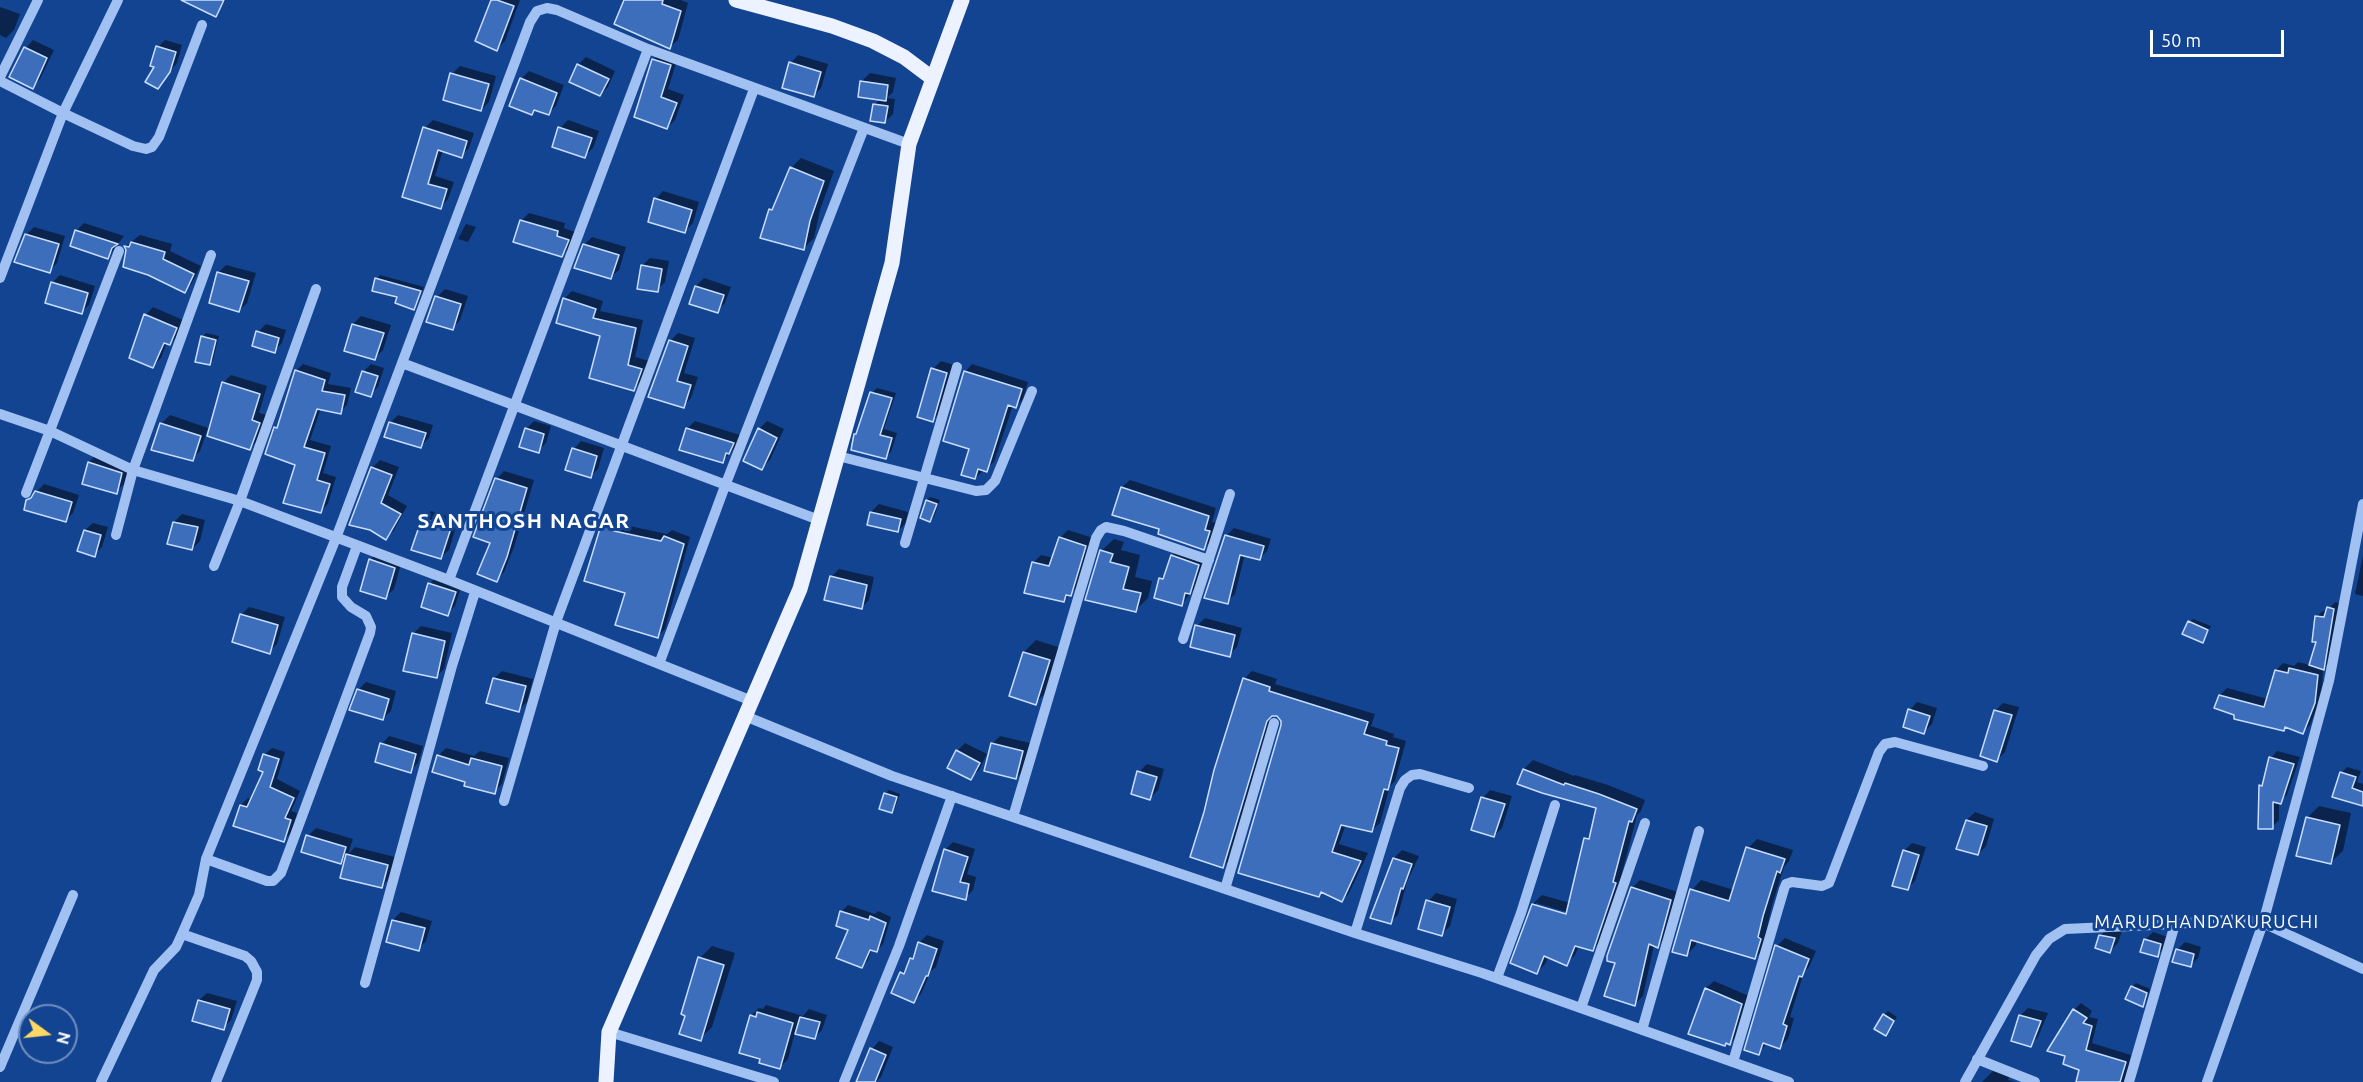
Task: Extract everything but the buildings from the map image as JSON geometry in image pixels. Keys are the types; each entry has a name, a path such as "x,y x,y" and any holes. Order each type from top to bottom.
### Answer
{"main road":[{"path":"736,0 832,26 873,41 904,57 932,78"},
{"path":"606,1082 609,1032 800,589 892,262 905,143 962,0"}],"street":[{"path":"0,77 38,0"},
{"path":"0,278 63,113 118,0"},
{"path":"101,1082 154,970 176,947 199,895 206,859 336,537 526,33 537,11 547,8 557,10 648,49 905,143"},
{"path":"0,81 133,146 146,149 152,147 159,138 202,25"},
{"path":"448,580 648,49"},
{"path":"504,801 556,622 754,89"},
{"path":"659,664 725,486 864,128"},
{"path":"26,493 119,251"},
{"path":"116,535 133,470 211,255"},
{"path":"214,566 240,501 316,289"},
{"path":"402,363 819,520"},
{"path":"905,543 957,367"},
{"path":"838,456 976,491 986,490 995,481 1032,391"},
{"path":"0,414 50,432 133,470 240,501 556,622 752,701"},
{"path":"1183,639 1230,494"},
{"path":"2207,1082 2263,923 2328,681 2363,504"},
{"path":"1013,817 1096,538 1101,530 1106,527 1124,531 1209,560"},
{"path":"206,859 267,881 273,881 281,873 370,633 371,627 366,616 351,607 342,597 342,587 357,546"},
{"path":"365,983 452,666 475,592"},
{"path":"745,716 892,776 1355,933 1497,978 1789,1082"},
{"path":"1225,889 1274,723"},
{"path":"1733,1062 1786,884 1792,882 1822,886 1829,883 1879,752 1885,744 1895,742 1983,766"},
{"path":"1355,933 1400,788 1405,780 1412,775 1419,774 1469,788"},
{"path":"844,1082 899,946 952,796"},
{"path":"1497,978 1521,913 1555,805"},
{"path":"1581,1008 1645,822"},
{"path":"1642,1030 1699,831"},
{"path":"0,1067 73,895"},
{"path":"1965,1082 2036,955 2049,939 2065,929 2240,919 2263,923 2363,969"},
{"path":"2129,1082 2175,924"},
{"path":"182,934 245,956 257,972 256,980 216,1082"},
{"path":"609,1032 774,1082"},
{"path":"1977,1059 2035,1082"}],"district":[{"name":"SANTHOSH NAGAR","path":"524,521"},
{"name":"MARUDHANDAKURUCHI","path":"2207,922"}]}
